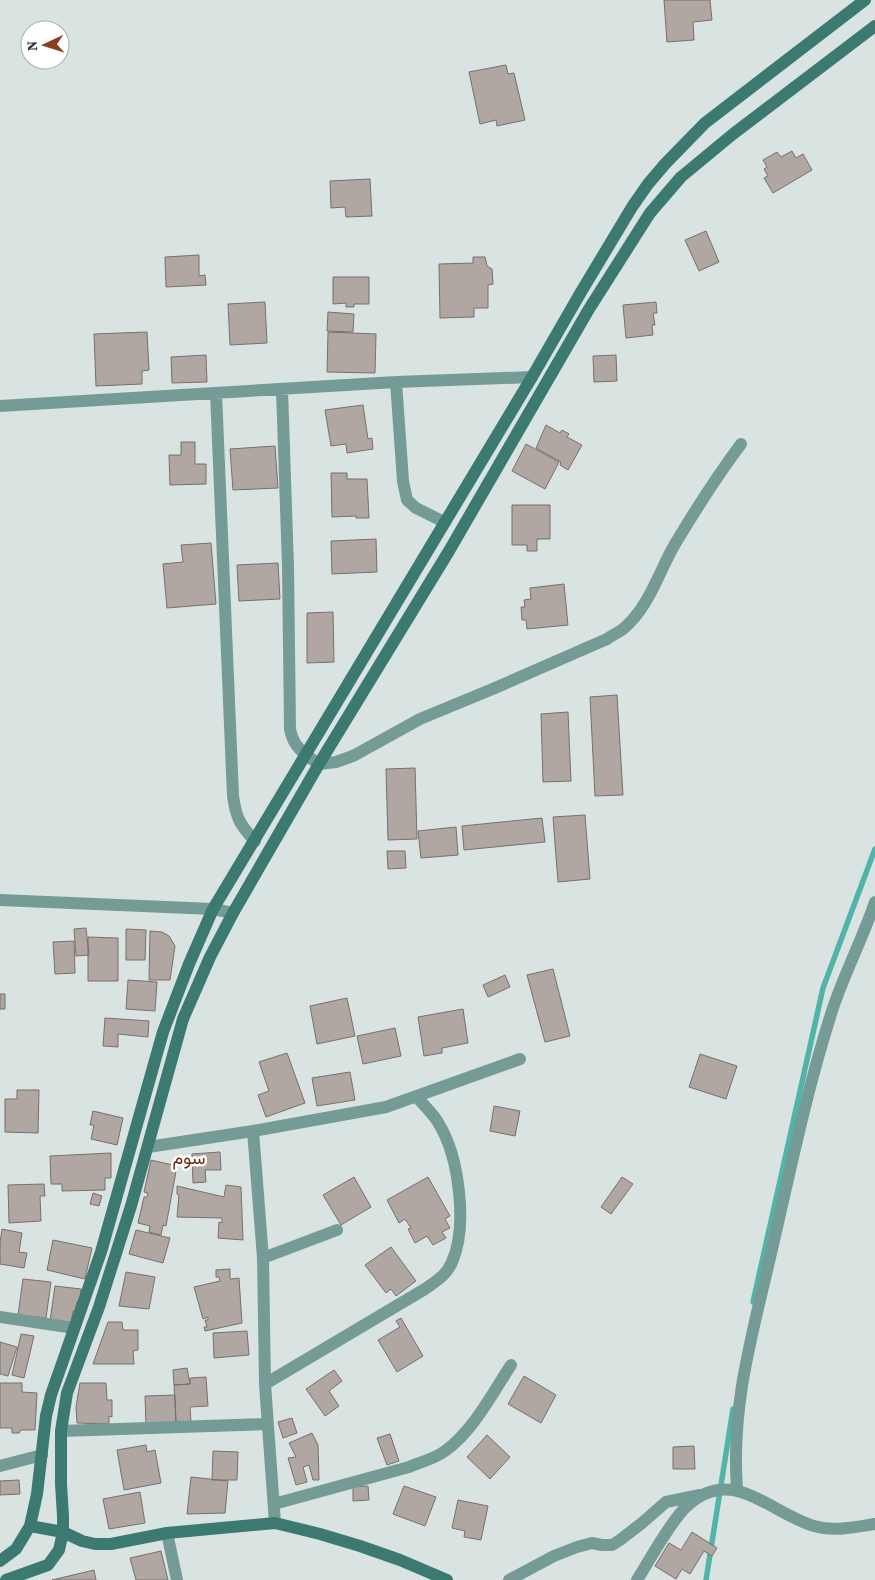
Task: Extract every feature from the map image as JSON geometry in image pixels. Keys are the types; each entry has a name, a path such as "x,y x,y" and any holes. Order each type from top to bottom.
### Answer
{"main road":[{"path":"0,1561 16,1548 30,1526 37,1494 50,1395 101,1252 162,1032 213,909 632,207 648,184 704,123 865,0"},
{"path":"6,1580 48,1565 59,1550 63,1532 61,1484 62,1431 67,1393 102,1300 148,1147 183,1019 210,957 233,913 319,764 449,551 589,308 650,214 681,177 733,134 875,26"},
{"path":"665,164 681,177"},
{"path":"30,1526 63,1532 82,1541 95,1544 111,1544 168,1533 275,1523 360,1546 400,1560 447,1580"}],"street":[{"path":"0,406 396,382 532,377"},
{"path":"396,382 403,481 407,500 416,508 444,522"},
{"path":"282,390 288,566 290,720 294,743 305,755 319,764 336,762 353,756 420,719 522,677 607,639 623,629 634,618 649,594 674,545 713,483 741,444"},
{"path":"216,393 233,796 235,812 240,824 255,840"},
{"path":"0,900 213,909 233,913"},
{"path":"737,1490 735,1463 736,1428 744,1372 806,1104 833,1006 875,902"},
{"path":"148,1147 253,1131 386,1107 520,1059"},
{"path":"265,1384 425,1289 443,1276 452,1263 458,1246 460,1213 454,1160 449,1143 439,1122 416,1097"},
{"path":"253,1131 263,1258 265,1384 275,1523"},
{"path":"263,1258 337,1230"},
{"path":"0,1317 74,1328"},
{"path":"274,1504 409,1467 445,1451 478,1416 511,1365"},
{"path":"62,1431 267,1424"},
{"path":"0,1466 42,1455"},
{"path":"509,1580 554,1556 577,1547 592,1543 602,1546 612,1544 642,1523 666,1502 712,1491 737,1490 760,1498 801,1521 824,1528 853,1528 875,1524"},
{"path":"637,1580 676,1519 700,1495"},
{"path":"168,1533 177,1580"}],"building":[{"path":"664,0 710,0 712,20 693,22 694,40 667,42"},
{"path":"506,65 508,74 514,73 525,120 497,126 496,120 480,124 469,72"},
{"path":"792,151 796,158 803,154 812,170 773,193 764,178 768,176 764,169 767,167 763,160 777,152 781,157"},
{"path":"370,179 372,216 346,217 345,207 331,208 330,181"},
{"path":"706,231 719,262 699,271 685,240"},
{"path":"199,255 199,276 205,275 206,285 166,287 165,257"},
{"path":"473,257 485,257 487,266 492,269 493,284 488,285 488,308 474,308 474,317 440,318 439,264 473,263"},
{"path":"333,277 369,277 369,304 354,304 354,307 346,307 346,303 333,304"},
{"path":"265,302 267,343 230,345 228,304"},
{"path":"656,302 657,313 653,313 655,325 652,325 653,335 626,338 623,305"},
{"path":"328,312 354,314 353,332 327,331"},
{"path":"147,332 149,370 142,371 142,384 96,386 94,334"},
{"path":"328,332 376,334 375,373 327,372"},
{"path":"206,355 207,382 172,383 171,357"},
{"path":"616,355 617,381 594,382 593,356"},
{"path":"363,405 368,439 372,438 373,449 347,453 346,444 331,446 325,410"},
{"path":"546,425 560,433 562,430 569,434 567,437 582,445 568,470 560,465 561,462 536,448"},
{"path":"181,442 195,442 195,464 206,464 206,484 170,485 169,455 181,455"},
{"path":"526,444 559,462 545,489 512,471"},
{"path":"275,446 278,488 233,490 230,449"},
{"path":"331,473 347,473 347,479 367,479 369,518 356,518 356,516 332,517"},
{"path":"512,505 550,505 550,539 537,539 537,551 527,551 527,545 512,545"},
{"path":"376,539 377,572 332,574 331,541"},
{"path":"211,543 216,604 167,608 163,564 183,562 181,545"},
{"path":"278,563 280,599 239,601 237,565"},
{"path":"564,584 568,625 527,629 526,620 522,620 521,607 525,607 524,600 531,599 530,588"},
{"path":"333,612 334,662 307,663 307,613"},
{"path":"617,695 623,795 595,796 590,697"},
{"path":"568,712 571,781 543,782 541,714"},
{"path":"415,768 417,839 388,840 386,769"},
{"path":"585,815 590,879 558,882 553,817"},
{"path":"542,818 545,842 464,850 462,826"},
{"path":"456,827 458,855 421,858 418,831"},
{"path":"387,851 405,851 406,868 388,869"},
{"path":"86,928 89,955 76,956 74,929"},
{"path":"126,929 146,930 145,960 126,960"},
{"path":"150,931 162,932 169,936 175,946 170,980 149,980"},
{"path":"88,937 118,938 118,981 88,981"},
{"path":"74,941 75,973 55,974 53,942"},
{"path":"553,969 570,1036 545,1042 527,975"},
{"path":"505,975 510,987 488,997 483,985"},
{"path":"128,980 157,982 155,1011 126,1009"},
{"path":"0,994 5,994 5,1009 0,1009"},
{"path":"347,998 355,1036 317,1044 310,1006"},
{"path":"463,1009 468,1043 442,1048 442,1053 424,1056 418,1017"},
{"path":"105,1018 149,1021 148,1037 118,1034 118,1047 103,1046"},
{"path":"395,1028 401,1056 363,1064 357,1036"},
{"path":"287,1053 305,1103 266,1117 258,1095 269,1091 259,1062"},
{"path":"700,1054 737,1066 726,1099 689,1087"},
{"path":"350,1072 355,1100 317,1106 312,1078"},
{"path":"17,1090 39,1090 38,1133 5,1132 5,1099 17,1099"},
{"path":"494,1106 520,1111 515,1136 490,1131"},
{"path":"93,1111 123,1118 117,1145 91,1139 94,1125 90,1125"},
{"path":"220,1152 221,1170 205,1170 206,1182 193,1183 192,1154"},
{"path":"111,1153 111,1178 105,1178 105,1190 62,1191 62,1184 51,1184 50,1156"},
{"path":"151,1160 177,1166 166,1226 163,1225 161,1235 149,1232 150,1226 138,1223 144,1197 147,1197 148,1193 144,1192"},
{"path":"354,1177 371,1207 341,1225 323,1195"},
{"path":"428,1177 450,1216 445,1219 450,1228 442,1232 446,1238 433,1245 427,1236 415,1243 408,1229 411,1228 405,1219 399,1223 387,1200"},
{"path":"622,1177 633,1184 611,1214 601,1207"},
{"path":"44,1184 45,1196 40,1196 41,1221 9,1223 8,1185"},
{"path":"226,1185 241,1187 243,1240 218,1238 219,1222 222,1223 222,1218 177,1217 179,1195 177,1194 177,1186 224,1197"},
{"path":"93,1193 102,1196 99,1206 90,1204"},
{"path":"2,1229 22,1233 19,1252 27,1253 24,1268 0,1264"},
{"path":"136,1230 170,1238 163,1263 129,1254"},
{"path":"53,1240 92,1248 85,1279 47,1270"},
{"path":"391,1247 416,1281 396,1296 391,1289 386,1293 365,1265"},
{"path":"230,1269 230,1279 239,1278 242,1323 205,1331 204,1327 207,1327 205,1320 208,1320 208,1317 203,1319 194,1287 220,1281 219,1277 216,1277 216,1270"},
{"path":"126,1272 155,1277 149,1309 119,1306"},
{"path":"23,1279 51,1282 46,1318 18,1315"},
{"path":"55,1286 81,1289 80,1302 77,1302 75,1311 73,1311 71,1324 50,1321"},
{"path":"401,1318 423,1356 397,1372 378,1340 400,1327 396,1321"},
{"path":"108,1322 122,1322 123,1330 138,1330 138,1350 133,1351 134,1364 93,1364"},
{"path":"247,1331 249,1355 214,1358 213,1333"},
{"path":"21,1334 34,1336 24,1378 12,1375"},
{"path":"0,1342 17,1347 8,1376 0,1374"},
{"path":"187,1368 190,1384 174,1385 173,1370"},
{"path":"334,1370 342,1381 329,1391 339,1406 325,1416 306,1389"},
{"path":"524,1376 556,1395 541,1423 508,1404"},
{"path":"206,1377 208,1406 190,1407 191,1422 176,1422 174,1385 190,1384 190,1378"},
{"path":"0,1383 22,1383 22,1392 37,1393 35,1430 21,1430 19,1433 12,1433 12,1428 0,1428"},
{"path":"80,1383 106,1383 107,1400 112,1400 112,1417 109,1416 109,1424 77,1423 76,1407"},
{"path":"175,1395 176,1425 146,1426 145,1396"},
{"path":"292,1418 297,1433 283,1438 278,1422"},
{"path":"312,1433 318,1445 319,1480 313,1480 309,1465 303,1467 307,1482 296,1485 288,1458 296,1457 289,1443"},
{"path":"390,1434 399,1461 387,1465 377,1438"},
{"path":"487,1435 510,1457 490,1479 467,1457"},
{"path":"146,1445 147,1452 155,1450 161,1483 124,1490 117,1450"},
{"path":"694,1446 695,1469 673,1469 673,1447"},
{"path":"213,1451 238,1452 237,1480 212,1480"},
{"path":"191,1477 228,1481 225,1513 187,1514"},
{"path":"19,1480 20,1494 0,1495 0,1481"},
{"path":"368,1486 369,1500 353,1501 353,1487"},
{"path":"404,1486 436,1497 425,1526 393,1514"},
{"path":"140,1492 145,1523 109,1529 103,1499"},
{"path":"458,1500 488,1506 481,1540 464,1537 465,1531 452,1528"},
{"path":"692,1532 717,1548 712,1556 704,1551 690,1574 682,1569 676,1579 655,1566 669,1543 681,1550"},
{"path":"161,1551 168,1580 136,1580 130,1558"},
{"path":"94,1570 96,1580 52,1580"}],"waterway":[{"path":"753,1302 823,988 875,849"},
{"path":"706,1580 733,1409"}],"district":[{"name":"سوم","path":"189,1157"}]}
